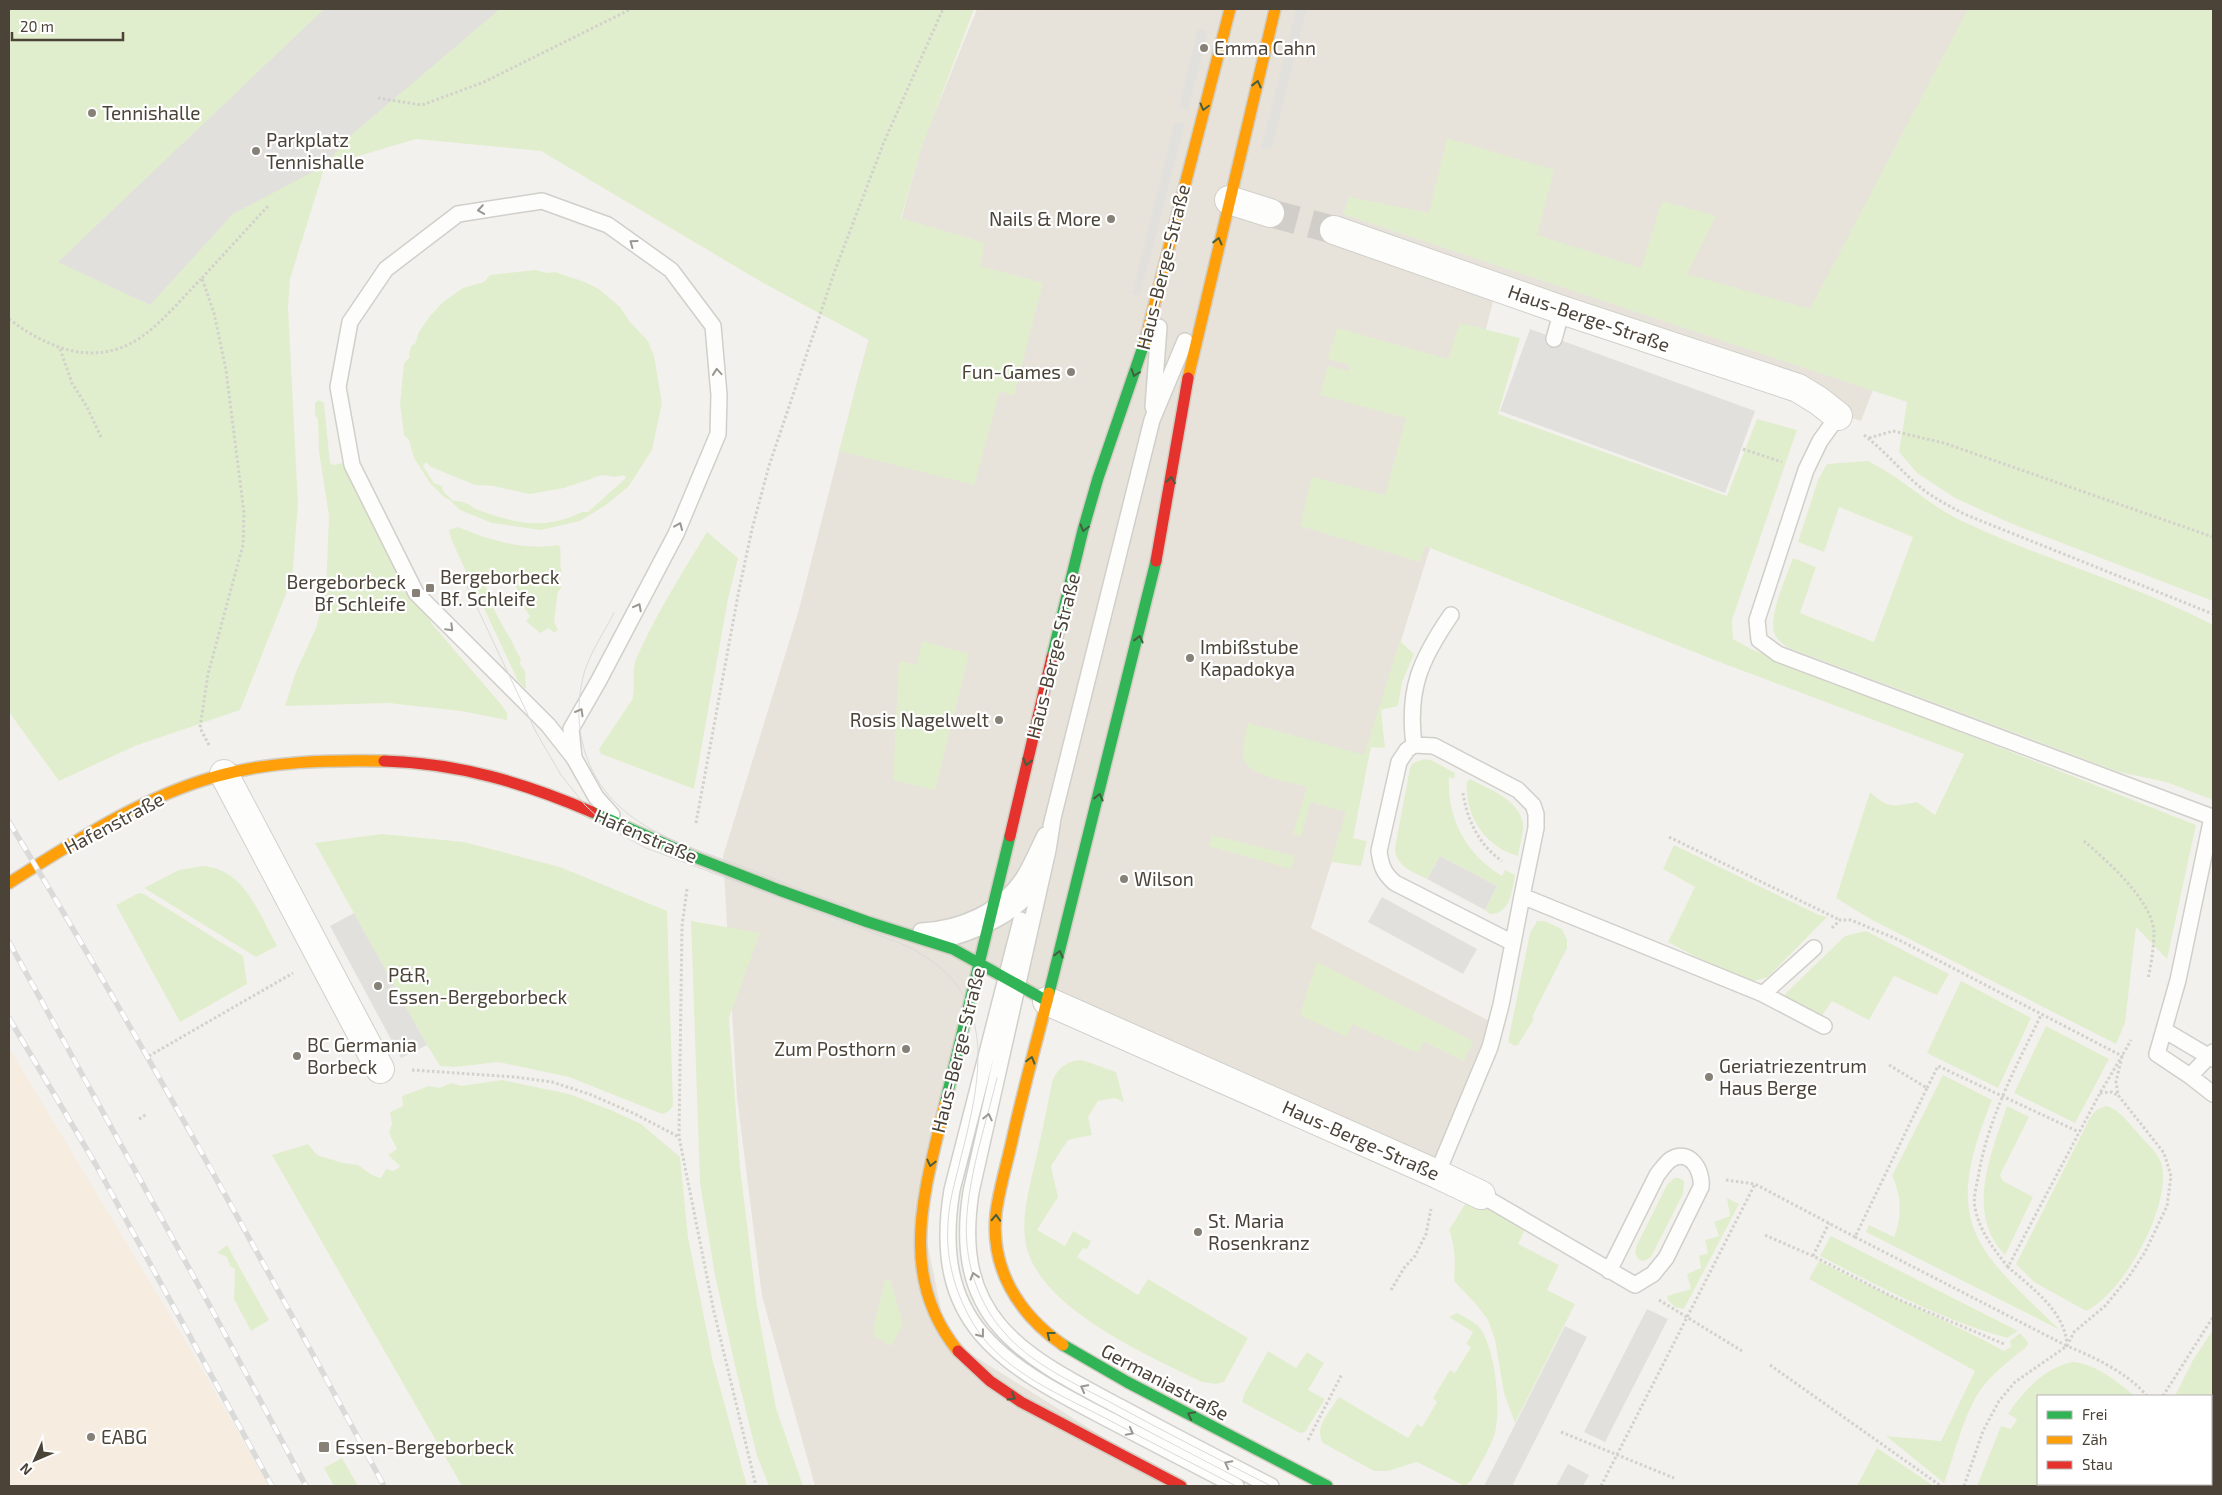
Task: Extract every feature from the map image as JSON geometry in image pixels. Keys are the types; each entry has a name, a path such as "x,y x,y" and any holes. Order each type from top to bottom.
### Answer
{"main road":[{"name":"Haus-Berge-Straße","path":"1181,1486 996,1388 957,1353 939,1326 927,1294 921,1261 921,1212 927,1180 1085,522 1142,351 1191,154 1230,9"},
{"path":"1047,1001 1153,581 1189,372 1207,289 1275,9"},
{"name":"Hafenstraße","path":"9,883 75,841 121,816 176,791 224,774 273,765 320,762 364,760 421,763 460,768 513,782 690,856 899,932 928,942 937,942 979,962 1047,1001"},
{"name":"Germaniastraße","path":"1047,1001 1023,1088 996,1212 997,1252 1006,1283 1020,1306 1037,1324 1076,1354 1327,1486"}],"street":[{"path":"1229,200 1270,213"},
{"name":"Haus-Berge-Straße","path":"1334,230 1562,310 1798,388 1838,416"},
{"path":"224,774 380,1069"},
{"name":"Haus-Berge-Straße","path":"1047,1001 1437,1174 1482,1196"}],"lane":[{"path":"574,758 570,729 598,682 676,534 718,434 720,395 713,326 670,270 608,225 542,201 458,214 386,270 350,322 338,387 352,465 416,594 548,725 574,758 596,797 623,827"},
{"path":"1152,420 1162,276"},
{"path":"899,932 940,930 990,917 1012,908 1028,894 1035,884 1040,871 1152,420 1207,289"},
{"path":"1554,339 1562,310"},
{"path":"1838,416 1820,441 1806,470 1757,620 1759,640 1778,654 2212,817 2178,980 2157,1054 2213,1094"},
{"path":"1414,745 1412,709 1416,680 1431,646 1451,615"},
{"path":"1437,1174 1495,1030 1528,873 1536,828 1536,814 1533,805 1518,790 1434,746 1414,745 1407,750 1398,762 1379,851 1381,867 1395,883 1513,943"},
{"path":"937,942 961,936 990,917 1024,877 1053,818"},
{"path":"1053,818 1048,850 949,1211 948,1247 958,1291 978,1332 998,1352 1024,1373 1078,1404 1236,1486"},
{"path":"1028,894 1011,981 998,1075 973,1180 967,1216 969,1255 979,1293 991,1315 1004,1332 1039,1362 1148,1423 1271,1486"},
{"path":"1522,896 1763,994 1824,1026"},
{"path":"1763,994 1814,948"},
{"path":"2163,1034 2212,1056 2190,1076"},
{"path":"1482,1196 1609,1271 1635,1286 1652,1274 1666,1258 1697,1196 1702,1177 1698,1166 1690,1160 1681,1157 1671,1159 1664,1166 1657,1175 1609,1271"}],"path":[{"path":"378,98 422,105 484,82 631,9"},
{"path":"695,831 739,590 752,529 769,466 837,263 884,142 943,9"},
{"path":"9,319 20,328 59,349 75,353 110,353 131,343 153,328 268,206"},
{"path":"202,278 214,313 226,370 244,513 243,545 208,674 200,728 224,774"},
{"path":"59,349 72,383 87,407 101,437"},
{"path":"1838,416 1868,438 1912,480 1933,497 1964,514 2213,614"},
{"path":"1868,438 1894,431 1944,443 2213,537"},
{"path":"1743,449 1806,470"},
{"path":"1468,764 1462,782 1464,806 1470,823 1483,843 1499,858 1528,873"},
{"path":"1669,837 1840,920 1851,920 1900,940 2122,1056"},
{"path":"2084,841 2109,862 2134,892 2150,918 2154,931 2146,985"},
{"path":"690,856 682,926 680,1137 714,1312 756,1486"},
{"path":"1814,948 1840,920"},
{"path":"149,1056 291,974"},
{"path":"2041,1014 2003,1095 1979,1169 1975,1206 1988,1243 2008,1267 2053,1310 2067,1336 2067,1346"},
{"path":"2008,1267 2079,1132 2138,1028 2163,1034"},
{"path":"2118,1095 2116,1082 2122,1056"},
{"path":"1889,1065 1927,1088"},
{"path":"1855,1237 1938,1066 2079,1132"},
{"path":"380,1069 486,1075 552,1082 588,1094 635,1114 680,1137"},
{"path":"1964,1486 1983,1431 1999,1401 2015,1382 2067,1346 2074,1332 2105,1306 2128,1278 2160,1224 2167,1206 2171,1189 2171,1176 2164,1153 2118,1095 2112,1092 2100,1094"},
{"path":"139,1119 147,1114"},
{"path":"1391,1290 1404,1268 1415,1256 1426,1234 1437,1174"},
{"path":"1702,1177 1755,1184 2067,1346 2089,1355 2126,1378 2146,1395"},
{"path":"1602,1486 1755,1184"},
{"path":"1814,1256 1830,1223"},
{"path":"1765,1235 1814,1256 1895,1298 2004,1344"},
{"path":"1635,1286 1742,1351"},
{"path":"2164,1395 2213,1317"},
{"path":"1770,1365 1941,1486"},
{"path":"1293,1469 1342,1374"},
{"path":"1561,1432 1674,1478"}],"shaded area":[{"name":"Parkplatz Tennishalle","path":"324,9 500,9 349,137 324,166 233,214 150,305 58,262"},
{"path":"977,9 2213,9 1893,338 1861,421 1495,294 1430,548 1311,928 1499,1026 1441,1172 979,963 921,1212 947,1339 1181,1486 815,1486 762,1296 737,1097 723,856 798,613 857,382 921,147"},
{"path":"1296,9 1307,9 1272,146 1269,149 1261,149"},
{"path":"1198,29 1208,32 1188,110 1179,107"},
{"path":"1175,122 1185,124 1140,296 1132,294"},
{"path":"1530,329 1755,411 1725,493 1500,411"},
{"path":"1440,856 1497,886 1485,910 1427,879"},
{"path":"1382,897 1477,949 1463,974 1368,922"},
{"name":"P&R, Essen-Bergeborbeck","path":"354,913 427,1045 401,1058 330,926"},
{"path":"9,1048 189,1347 269,1486 9,1486"},
{"path":"1647,1309 1668,1319 1605,1442 1584,1432"},
{"path":"1565,1326 1587,1337 1512,1486 1484,1486"},
{"path":"1568,1464 1589,1475 1583,1486 1556,1486"}],"green space":[{"path":"9,9 974,9 920,152 901,218 985,243 980,266 1043,283 1014,396 1000,391 974,485 839,451 869,340 765,284 541,151 416,139 325,166 290,279 288,307 298,504 292,579 240,710 135,746 59,781 9,712"},
{"path":"1968,9 2213,9 2213,601 2010,523 1955,498 1917,473 1899,452 1907,402 1343,214 1349,197 1429,213 1447,138 1554,170 1537,235 1641,268 1662,201 1716,216 1687,274 1810,309"},
{"path":"535,270 547,273 555,272 585,282 599,289 620,307 630,322 648,341 654,356 662,403 652,450 629,486 606,505 580,521 541,530 492,523 460,510 430,483 414,458 409,440 404,435 400,404 404,363 410,357 409,353 412,345 415,344 419,332 430,316 443,302 463,288 484,282 490,275","holes":["426,462 431,467 475,485 493,486 530,494 564,488 602,475 615,477 624,475 626,478 588,512 582,512 556,521 532,523 507,519 481,511 466,503 453,501 443,491 442,486 434,483 423,466"]},
{"path":"1460,323 1520,338 1498,414 1727,496 1757,419 1797,430 1732,620 1733,639 1751,649 2196,825 2167,959 2136,927 2125,1023 2116,1044 1872,920 1836,898 1870,792 1887,804 1902,805 1917,802 1935,815 1964,754 1722,663 1425,546 1420,562 1300,526 1312,477 1385,495 1406,418 1320,395 1328,366 1349,371 1350,365 1328,359 1337,328 1448,359"},
{"path":"319,400 324,403 330,463 334,465 341,463 348,468 432,624 500,703 507,713 507,720 461,711 388,703 285,706 295,674 316,628 326,591 329,516 319,452 318,419 315,415 315,403"},
{"path":"1868,461 1960,520 2023,547 2151,596 2213,625 2213,800 2166,782 2119,772 1789,648 1779,641 1773,628 1774,618 1779,596 1793,558 1816,567 1800,613 1874,642 1913,537 1839,507 1824,552 1798,542 1818,480 1827,464"},
{"path":"458,527 507,543 533,547 559,545 562,571 560,574 561,589 558,591 554,622 558,630 554,633 549,628 540,633 526,621 530,616 516,587 499,578 490,579 486,585 496,613 521,659 520,664 525,671 526,688 518,681 484,608 485,601 477,595 451,539 449,530"},
{"path":"707,532 738,558 728,599 694,789 601,754 599,749 632,700 636,659 661,610"},
{"path":"922,641 969,654 935,790 893,780 899,661 917,665"},
{"path":"1400,641 1414,654 1402,682 1398,706 1381,710 1385,748 1371,747 1353,838 1367,841 1361,866 1331,862 1346,812 1311,802 1301,836 1293,834 1307,787 1269,777 1251,768 1243,755 1248,723 1364,755"},
{"path":"1424,759 1431,760 1455,773 1454,779 1449,777 1451,807 1461,834 1469,846 1489,867 1502,876 1505,870 1515,875 1509,900 1506,906 1497,913 1490,914 1485,910 1497,886 1440,856 1427,879 1406,868 1398,859 1395,848 1410,768 1413,763"},
{"path":"1470,779 1495,791 1516,808 1523,824 1518,856 1496,846 1479,828 1469,806 1467,782"},
{"path":"382,834 464,842 560,867 667,911 673,1106 669,1111 662,1114 569,1077 498,1062 455,1067 440,1066 315,843"},
{"path":"1212,835 1295,856 1291,869 1209,846"},
{"path":"1674,845 1819,915 1827,917 1768,977 1752,981 1736,978 1668,942 1695,887 1663,869"},
{"path":"203,866 218,869 230,875 240,884 257,907 277,946 256,957 144,888 179,870"},
{"path":"139,893 144,894 243,956 247,984 180,1022 116,905"},
{"path":"691,921 760,933 729,1018 740,1167 757,1306 776,1408 803,1486 769,1486 757,1456 715,1275 700,1183"},
{"path":"1537,921 1544,921 1562,929 1567,940 1567,948 1532,1017 1534,1019 1518,1045 1515,1046 1508,1042 1530,933"},
{"path":"1866,931 1949,974 1937,995 1894,976 1869,1020 1832,1001 1821,1017 1783,996 1845,936"},
{"path":"1317,962 1473,1041 1464,1061 1424,1042 1418,1053 1352,1024 1347,1037 1304,1017 1300,1014"},
{"path":"1961,981 2031,1018 1998,1088 1927,1053"},
{"path":"2046,1026 2109,1059 2075,1123 2014,1093"},
{"path":"1082,1060 1116,1072 1124,1102 1115,1098 1098,1101 1088,1117 1092,1135 1068,1140 1051,1166 1058,1197 1037,1230 1065,1246 1073,1231 1091,1241 1087,1249 1083,1248 1077,1257 1138,1295 1148,1279 1248,1338 1224,1382 1216,1384 1202,1382 1152,1358 1096,1326 1070,1307 1048,1286 1033,1263 1025,1239 1025,1211 1052,1082 1060,1069 1068,1063"},
{"path":"1943,1075 1992,1100 1977,1142 1969,1176 1968,1205 1974,1230 1987,1253 2005,1276 2060,1330 1866,1232 1869,1225 1894,1237 1900,1214 1900,1206 1898,1191 1892,1176"},
{"path":"502,1080 569,1094 613,1111 641,1124 680,1157 688,1237 713,1362 747,1486 462,1486 272,1155 308,1144 317,1155 343,1163 358,1165 372,1175 381,1178 386,1169 394,1171 400,1166 388,1155 397,1149 389,1133 392,1124 390,1112 403,1106 402,1096 429,1086 440,1088 451,1083 461,1086"},
{"path":"2007,1106 2029,1117 2000,1175 2003,1181 2033,1197 2005,1255 1993,1238 1986,1220 1984,1202 1989,1162"},
{"path":"2106,1106 2123,1116 2155,1152 2162,1165 2163,1183 2152,1225 2142,1247 2115,1286 2101,1301 2086,1311 2034,1282 2016,1264 2090,1118 2096,1110"},
{"path":"1674,1178 1684,1181 1683,1194 1651,1257 1644,1261 1639,1260 1635,1253 1636,1247 1667,1185"},
{"path":"1469,1198 1525,1229 1518,1244 1559,1265 1547,1290 1575,1304 1515,1423 1504,1393 1495,1340 1488,1320 1454,1281 1454,1249 1449,1230"},
{"path":"1727,1198 1739,1204 1684,1309 1675,1307 1668,1300 1667,1296 1691,1289 1687,1274 1701,1268 1699,1256 1708,1253 1705,1240 1719,1236 1714,1222 1730,1216"},
{"path":"1831,1236 2018,1331 2007,1338 1983,1331 1912,1302 1865,1279 1820,1256"},
{"path":"227,1245 269,1320 251,1331 234,1299 235,1269 230,1266 227,1257 217,1253"},
{"path":"1819,1261 2004,1351 2011,1347 2010,1341 2020,1333 2027,1341 2028,1345 1994,1374 1973,1402 1963,1425 1944,1483 1886,1436 1941,1441 1975,1371 1809,1279"},
{"path":"890,1279 903,1324 891,1346 875,1336 873,1331 885,1280"},
{"path":"1457,1313 1477,1325 1489,1346 1497,1393 1495,1433 1471,1481 1465,1486 1417,1462 1388,1471 1374,1471 1323,1443 1320,1431 1324,1419 1339,1397 1408,1438 1417,1424 1422,1427 1437,1402 1433,1398 1450,1370 1455,1373 1471,1347 1466,1344 1473,1332 1449,1317"},
{"path":"2213,1330 2213,1486 2197,1486 2212,1485 2212,1395 2176,1395 2193,1360"},
{"path":"1268,1351 1296,1368 1307,1352 1324,1363 1308,1390 1325,1399 1305,1432 1300,1433 1242,1402 1244,1394"},
{"path":"2073,1362 2090,1366 2114,1380 2134,1395 2037,1395 2037,1485 2182,1486 1977,1486 2001,1426 2011,1429 2017,1419 2008,1414 2014,1405 2036,1381 2053,1369"},
{"path":"1877,1448 1934,1486 1857,1486"},
{"path":"342,1458 358,1486 334,1486 324,1468"}],"tunnel":[{"path":"1270,213 1334,230"}],"tram line":[{"path":"463,578 536,732 561,775 585,805 604,823 646,848 900,943 932,961 955,982 969,1007 976,1033 978,1062 969,1124 950,1206 948,1252 958,1293 971,1319 990,1346 1019,1371 1036,1382 1236,1486"},
{"path":"614,613 585,670 579,706 582,741 591,768 604,790 621,808 641,823 686,846 849,906"},
{"path":"997,1078 971,1183 966,1225 967,1245 974,1280 989,1312 1003,1331 1025,1353 1038,1362 1079,1386 1271,1486"}],"railway":[{"path":"9,822 201,1151 384,1486"},
{"path":"9,942 211,1308 306,1486"},
{"path":"9,1018 96,1165 272,1486"}],"traffic: fast":[{"path":"1052,657 1083,530 1098,478 1145,341"},
{"path":"1049,993 1156,561"},
{"path":"592,812 692,856 779,890 868,922 953,949 1047,1001"},
{"path":"945,1104 1010,836"},
{"path":"1063,1345 1127,1382 1327,1486"}],"traffic: slow":[{"path":"1145,341 1230,9"},
{"path":"1188,378 1275,9"},
{"path":"9,883 108,822 160,797 214,777 277,765 320,761 384,761"},
{"path":"1049,993 1001,1187 996,1213 995,1233 1003,1271 1010,1288 1020,1304 1033,1319 1063,1345"},
{"path":"945,1104 924,1200 921,1262 927,1292 939,1322 958,1351"}],"traffic: jam":[{"path":"1156,561 1188,378"},
{"path":"1010,836 1052,657"},
{"path":"384,761 438,766 491,776 542,792 592,812"},
{"path":"958,1351 990,1381 1021,1402 1181,1486"}],"place":[{"name":"Emma Cahn","path":"1204,48"},
{"name":"Tennishalle","path":"92,113"},
{"name":"Parkplatz Tennishalle","path":"256,151"},
{"name":"Nails & More","path":"1111,219"},
{"name":"Fun-Games","path":"1071,372"},
{"name":"Bergeborbeck Bf. Schleife","path":"430,588"},
{"name":"Bergeborbeck Bf Schleife","path":"416,593"},
{"name":"Imbißstube Kapadokya","path":"1190,658"},
{"name":"Rosis Nagelwelt","path":"999,720"},
{"name":"Wilson","path":"1124,879"},
{"name":"P&R, Essen-Bergeborbeck","path":"378,986"},
{"name":"Zum Posthorn","path":"906,1049"},
{"name":"BC Germania Borbeck","path":"297,1056"},
{"name":"Geriatriezentrum Haus Berge","path":"1709,1077"},
{"name":"St. Maria Rosenkranz","path":"1198,1232"},
{"name":"EABG","path":"91,1437"},
{"name":"Essen-Bergeborbeck","path":"324,1447"}]}
